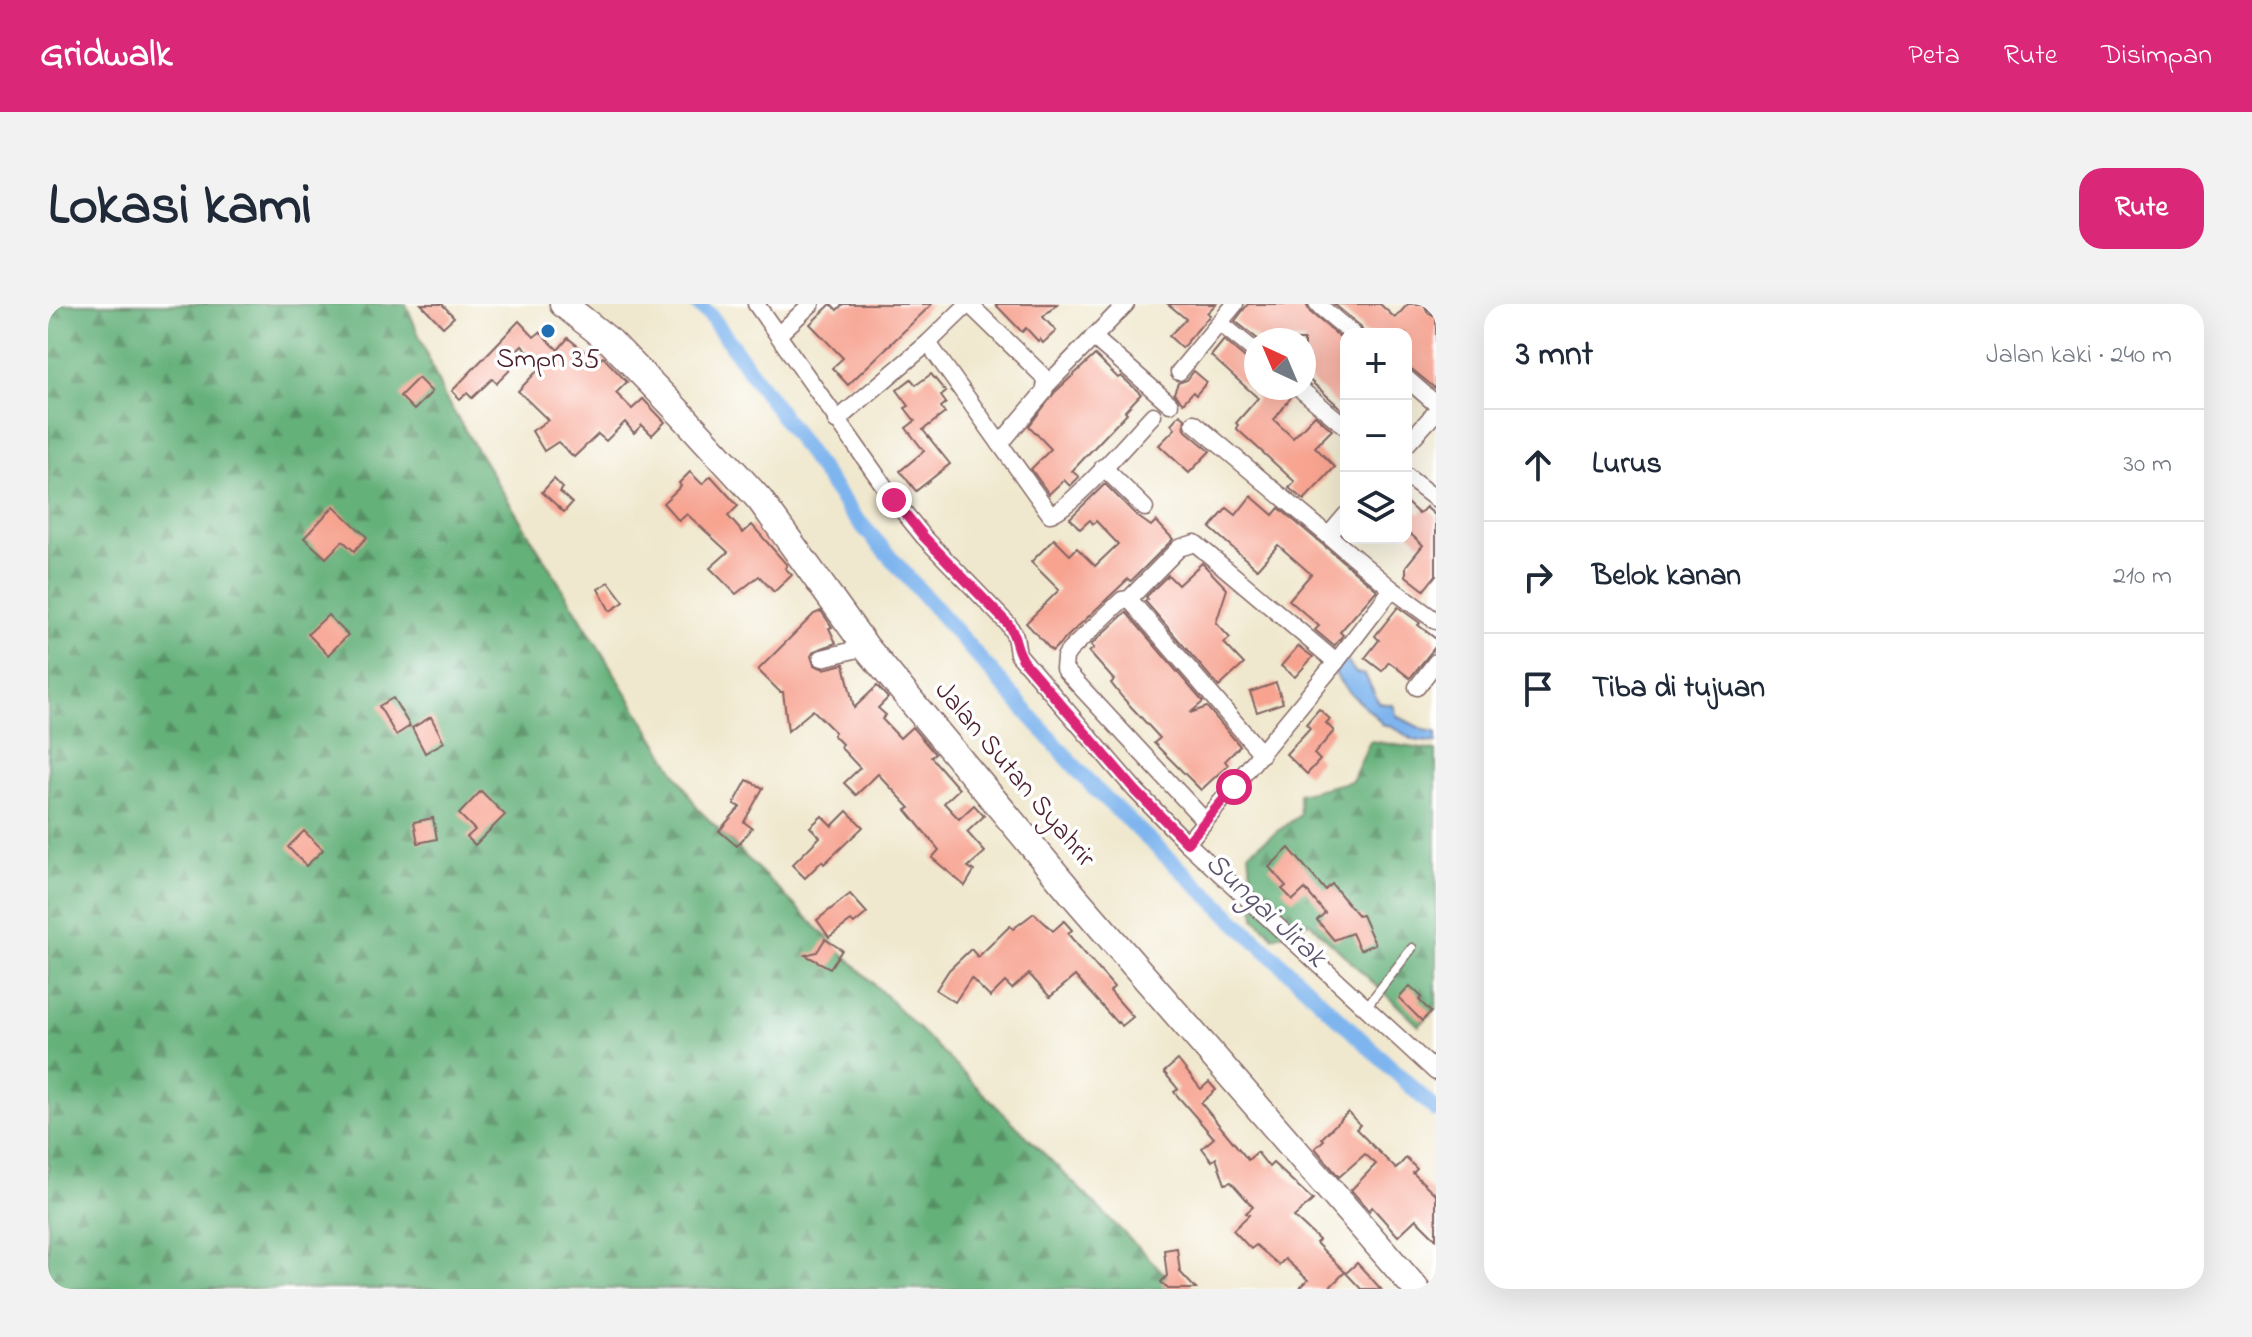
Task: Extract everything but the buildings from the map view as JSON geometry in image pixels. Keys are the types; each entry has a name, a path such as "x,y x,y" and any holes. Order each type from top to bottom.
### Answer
{"main road":[{"name":"Jalan Sutan Syahrir","path":"563,304 611,342 760,500 866,647 1074,896 1416,1289"}],"street":[{"path":"778,335 811,304"},
{"path":"836,421 928,343 968,304 1042,375 1046,386"},
{"path":"1000,444 1046,386 1126,304"},
{"path":"1179,372 1235,304"},
{"path":"1317,304 1346,328"},
{"path":"759,305 836,421 924,537 1008,624 1015,636 1016,650 1026,664 1136,791 1187,843 1436,1072"},
{"path":"1220,323 1244,342"},
{"path":"1093,337 1170,404"},
{"path":"928,343 1050,514 1057,512 1153,415"},
{"path":"1412,383 1436,404"},
{"path":"1313,400 1340,422"},
{"path":"1412,438 1436,412"},
{"path":"1194,423 1392,589 1436,621"},
{"path":"1103,467 1145,508"},
{"path":"1412,481 1436,499"},
{"path":"1329,535 1340,522"},
{"path":"1204,820 1064,669 1069,651 1122,600 1129,599 1179,548 1195,543 1336,662"},
{"path":"1187,843 1262,754 1392,589"},
{"path":"1129,599 1262,754"},
{"path":"822,658 866,647"},
{"path":"1417,687 1436,662"}],"lane":[{"path":"1367,1006 1412,948"}],"green space":[{"path":"48,304 406,304 444,396 698,809 1180,1289 48,1289"},
{"path":"1370,741 1436,751 1436,1008 1419,1026 1309,922 1274,937 1255,918 1249,852 1300,815 1299,794 1352,781"}],"water":[{"path":"1343,656 1356,673 1365,675 1379,703 1393,705 1397,716 1424,730 1436,732 1436,743 1413,740 1392,726 1382,724 1345,688 1335,673"}],"waterway":[{"name":"Sungai Jirak","path":"697,304 710,315 853,515 1094,788 1436,1110"}],"place":[{"name":"Smpn 35","path":"548,331"}],"route":[{"path":"894,500 924,537 1008,624 1015,636 1016,650 1026,664 1136,791 1187,843 1234,787"}]}
